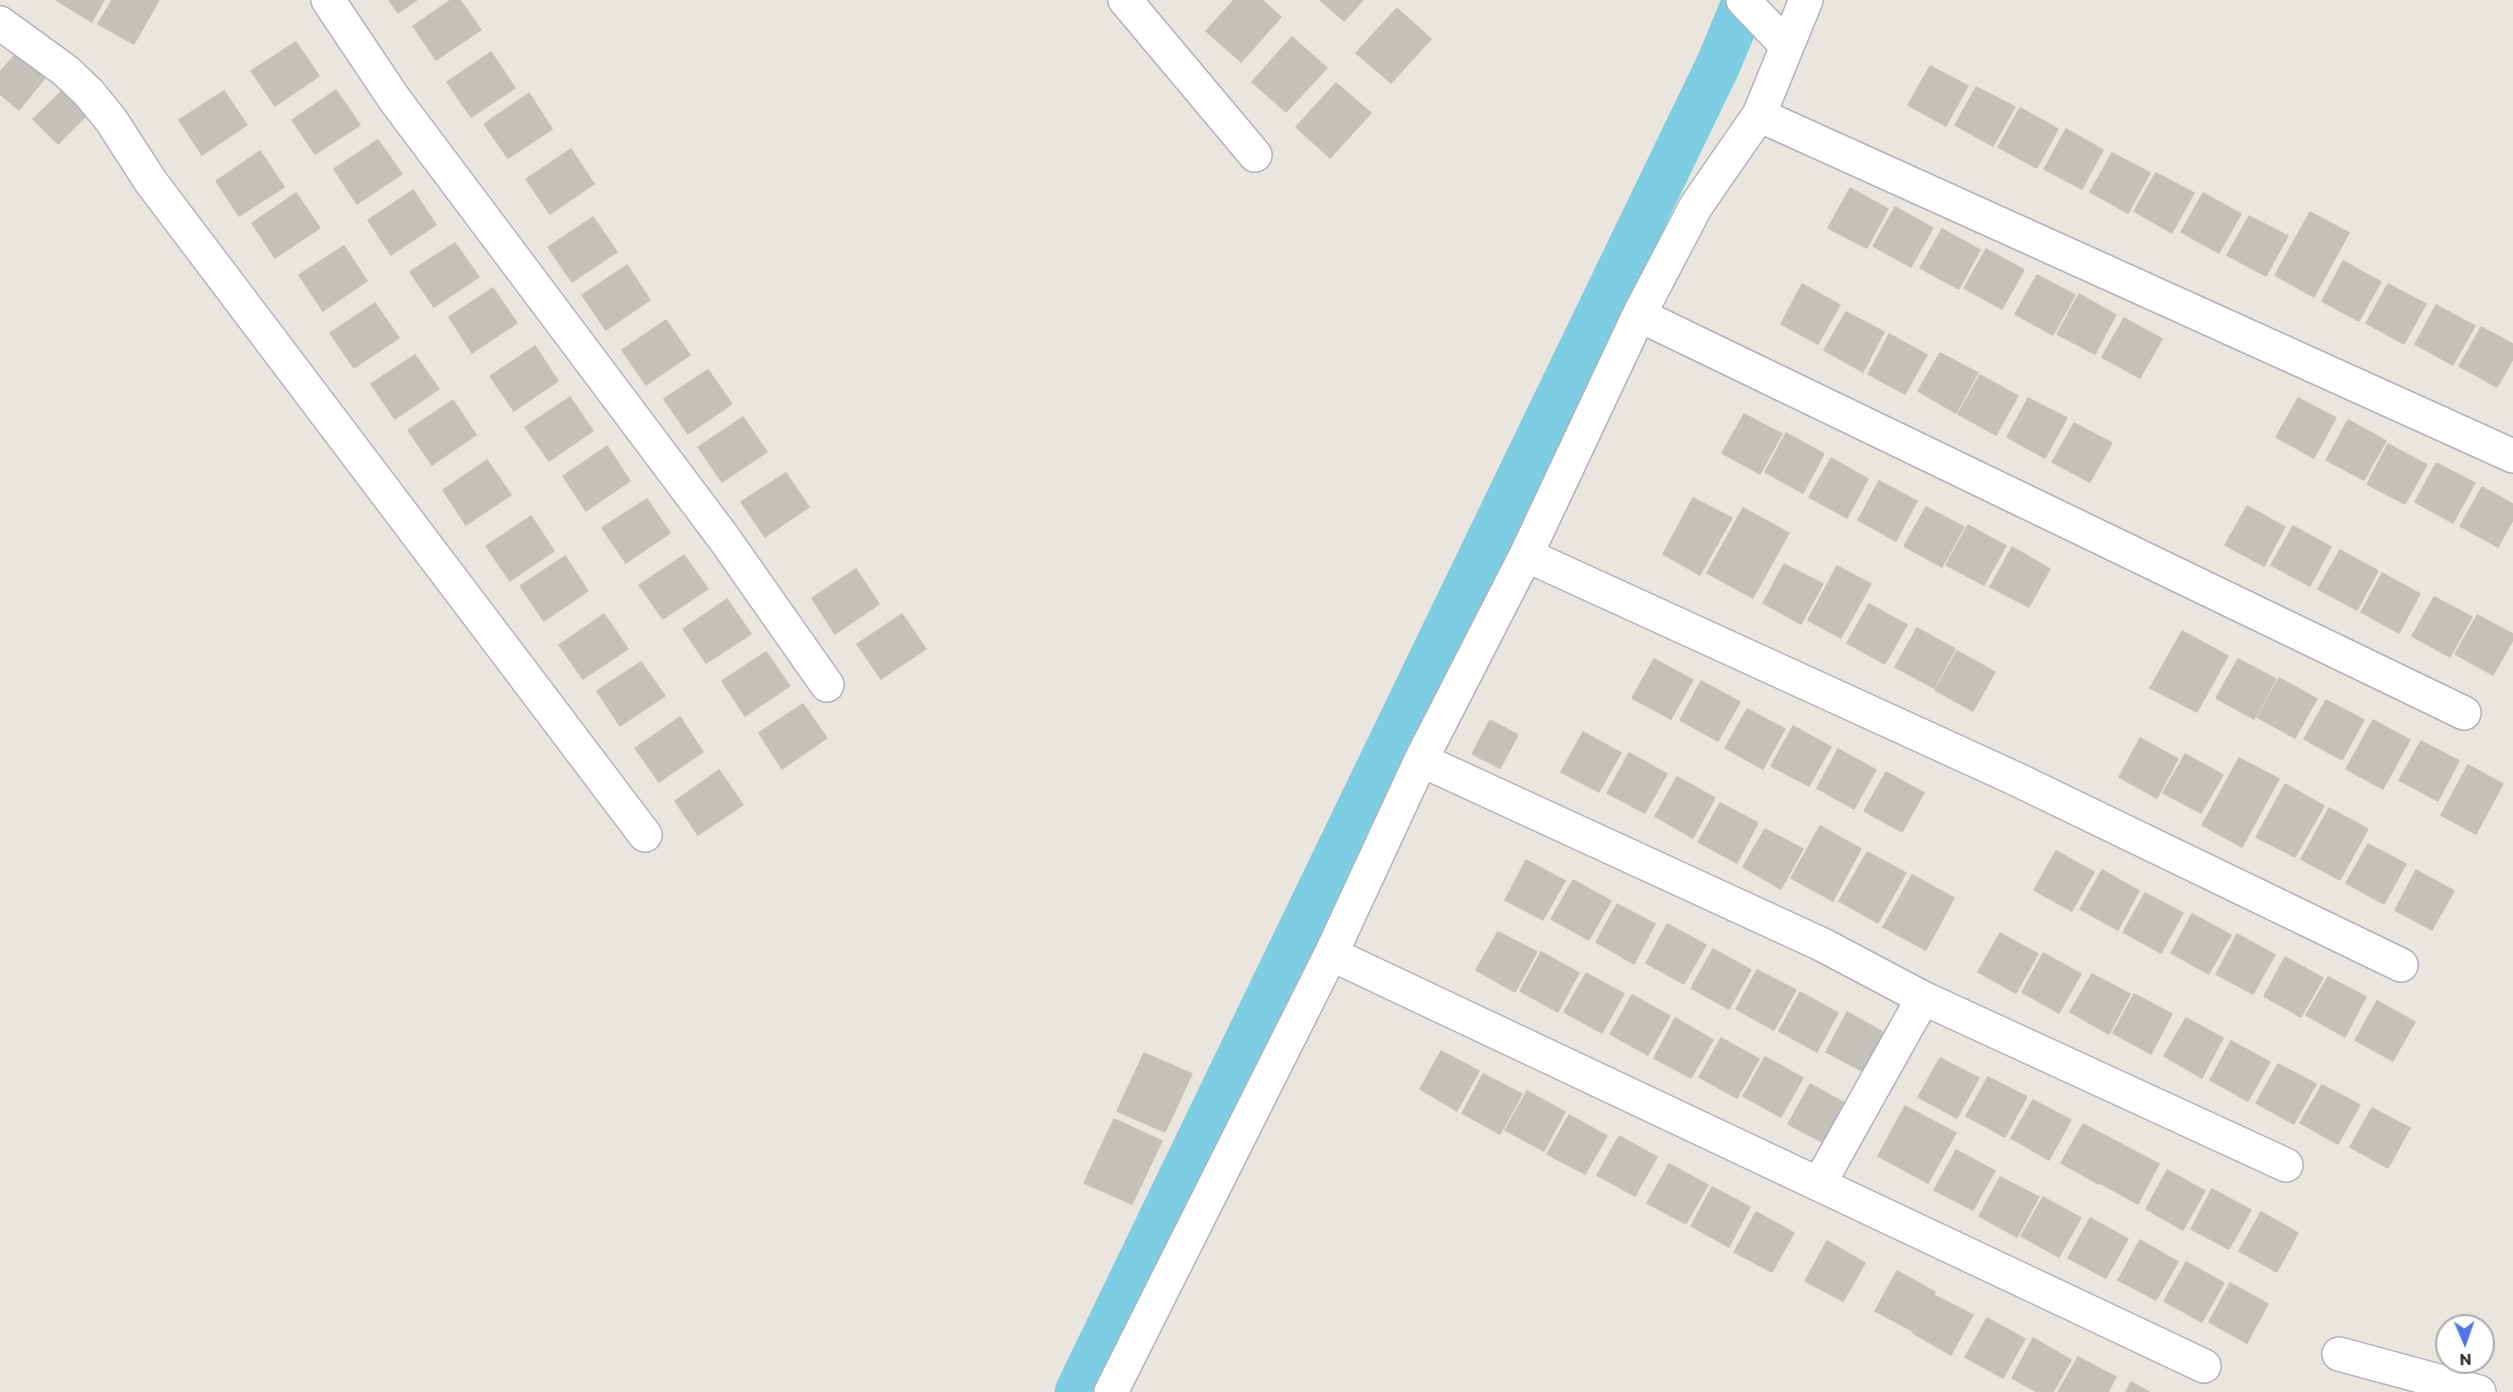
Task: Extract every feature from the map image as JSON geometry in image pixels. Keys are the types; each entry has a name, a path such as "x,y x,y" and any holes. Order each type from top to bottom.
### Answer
{"street":[{"path":"328,0 395,100 723,537 827,685"},
{"path":"1125,0 1255,155"},
{"path":"1111,1392 1331,954 1421,760 1526,555 1639,315 1696,206 1759,115 1806,0"},
{"path":"1753,10 1786,45"},
{"path":"0,23 66,71 89,93 111,120 151,182 645,835"},
{"path":"1759,115 2513,456"},
{"path":"1639,315 2464,713"},
{"path":"1526,555 2005,774 2401,965"},
{"path":"1421,760 1823,945 1923,998 2286,1166"},
{"path":"1331,954 2205,1366"},
{"path":"1819,1184 1923,998"},
{"path":"2339,1354 2480,1392"}],"building":[{"path":"56,0 104,0 92,22"},
{"path":"112,0 159,0 134,44 98,24"},
{"path":"389,0 417,0 398,13"},
{"path":"451,0 460,0 481,30 436,60 413,26"},
{"path":"1234,0 1262,0 1281,17 1241,62 1206,31"},
{"path":"1320,0 1363,0 1344,21"},
{"path":"1397,8 1431,39 1391,83 1356,53"},
{"path":"1292,37 1327,68 1286,112 1252,82"},
{"path":"296,42 319,76 275,106 251,71"},
{"path":"491,52 515,88 471,117 447,82"},
{"path":"16,54 45,78 19,110 0,94 0,72"},
{"path":"1930,66 1968,86 1946,126 1908,105"},
{"path":"1336,83 1371,113 1330,158 1296,127"},
{"path":"1976,87 2015,107 1993,146 1955,125"},
{"path":"64,89 88,114 58,144 33,119"},
{"path":"336,90 360,125 315,154 292,120"},
{"path":"224,91 247,125 202,155 179,120"},
{"path":"529,93 552,129 508,158 484,124"},
{"path":"2020,108 2058,129 2037,168 1998,147"},
{"path":"2066,129 2103,150 2082,189 2044,169"},
{"path":"378,140 402,174 357,204 334,169"},
{"path":"571,149 594,184 550,214 526,179"},
{"path":"260,151 284,187 239,216 216,181"},
{"path":"2112,153 2150,173 2128,213 2090,192"},
{"path":"2156,173 2194,193 2172,233 2134,211"},
{"path":"1850,188 1888,209 1867,248 1828,228"},
{"path":"413,190 436,225 391,255 368,220"},
{"path":"296,193 320,228 275,258 252,223"},
{"path":"2203,193 2241,214 2219,253 2181,232"},
{"path":"1895,207 1933,228 1911,267 1873,246"},
{"path":"2310,212 2349,233 2314,297 2275,275"},
{"path":"2249,216 2288,236 2266,276 2227,255"},
{"path":"593,217 617,252 572,282 548,247"},
{"path":"1942,229 1980,250 1959,289 1920,268"},
{"path":"455,243 479,277 434,307 410,272"},
{"path":"344,246 367,281 323,311 299,275"},
{"path":"1986,249 2024,270 2002,309 1964,288"},
{"path":"2343,261 2381,282 2359,321 2322,301"},
{"path":"627,265 650,300 606,330 582,295"},
{"path":"2037,275 2075,295 2053,335 2015,314"},
{"path":"1802,284 1840,305 1818,344 1781,324"},
{"path":"2388,284 2426,304 2404,344 2366,323"},
{"path":"493,288 517,323 472,353 449,317"},
{"path":"2079,294 2116,315 2095,354 2057,334"},
{"path":"375,303 399,338 354,368 330,333"},
{"path":"2436,305 2475,326 2453,365 2415,344"},
{"path":"1846,312 1884,332 1863,372 1824,350"},
{"path":"2124,318 2162,339 2140,378 2102,357"},
{"path":"666,320 690,355 646,385 622,350"},
{"path":"2481,327 2513,344 2513,359 2497,387 2459,366"},
{"path":"1889,334 1927,355 1905,394 1868,374"},
{"path":"535,346 558,381 514,411 490,376"},
{"path":"1940,353 1978,373 1956,413 1918,391"},
{"path":"415,355 439,389 395,419 371,384"},
{"path":"708,370 732,404 688,434 664,399"},
{"path":"1980,375 2018,396 1996,435 1958,414"},
{"path":"570,397 593,431 549,461 525,427"},
{"path":"2028,398 2067,418 2045,458 2007,437"},
{"path":"2298,398 2336,418 2314,458 2276,437"},
{"path":"453,400 476,435 432,465 408,430"},
{"path":"1744,414 1782,434 1760,474 1722,453"},
{"path":"743,417 767,452 722,482 698,447"},
{"path":"2348,420 2386,441 2364,480 2326,460"},
{"path":"2074,423 2112,443 2090,482 2052,462"},
{"path":"1786,433 1824,454 1803,493 1765,472"},
{"path":"2388,444 2427,465 2405,504 2367,484"},
{"path":"607,446 630,481 586,511 563,476"},
{"path":"1831,458 1868,479 1847,518 1809,497"},
{"path":"487,460 511,495 466,525 443,490"},
{"path":"2436,463 2475,483 2453,523 2415,502"},
{"path":"786,473 809,507 765,537 741,502"},
{"path":"1879,481 1917,501 1896,541 1858,520"},
{"path":"2482,487 2513,504 2513,520 2498,547 2460,526"},
{"path":"1693,498 1732,518 1700,575 1663,554"},
{"path":"647,499 670,533 626,563 602,528"},
{"path":"2247,506 2285,527 2264,566 2225,545"},
{"path":"1926,507 1964,527 1942,567 1904,546"},
{"path":"1743,508 1789,533 1753,598 1707,573"},
{"path":"531,516 554,551 510,581 486,546"},
{"path":"1968,525 2006,546 1984,585 1946,565"},
{"path":"2293,526 2331,547 2310,586 2271,565"},
{"path":"2012,547 2050,569 2029,607 1990,587"},
{"path":"2340,550 2378,571 2357,610 2318,589"},
{"path":"684,555 708,589 663,619 639,585"},
{"path":"565,556 588,591 544,621 520,586"},
{"path":"1784,564 1823,584 1801,624 1763,603"},
{"path":"1837,566 1871,584 1841,638 1808,620"},
{"path":"856,569 879,604 835,634 812,598"},
{"path":"2382,573 2420,594 2399,633 2361,612"},
{"path":"2434,597 2472,617 2450,657 2412,636"},
{"path":"727,599 751,634 706,663 683,629"},
{"path":"1869,604 1907,625 1885,664 1847,643"},
{"path":"604,614 628,649 583,679 559,645"},
{"path":"902,614 926,649 881,679 857,644"},
{"path":"2477,615 2513,634 2513,640 2493,675 2455,654"},
{"path":"1917,628 1955,649 1934,688 1895,667"},
{"path":"2182,631 2228,656 2197,712 2150,688"},
{"path":"1957,651 1995,672 1973,711 1935,690"},
{"path":"766,652 790,686 745,716 722,681"},
{"path":"1654,659 1693,680 1671,719 1632,698"},
{"path":"2238,659 2276,679 2254,719 2216,698"},
{"path":"641,662 665,696 620,726 597,691"},
{"path":"2279,678 2317,699 2295,738 2257,717"},
{"path":"1701,681 1740,702 1718,741 1680,720"},
{"path":"2326,700 2364,720 2342,760 2304,739"},
{"path":"803,704 827,738 782,769 759,733"},
{"path":"1747,709 1785,729 1763,769 1725,748"},
{"path":"680,717 703,752 659,782 635,748"},
{"path":"1490,720 1518,735 1500,768 1472,754"},
{"path":"2373,720 2410,740 2383,789 2346,769"},
{"path":"1793,726 1831,747 1809,786 1771,766"},
{"path":"1583,732 1621,753 1599,792 1561,772"},
{"path":"2140,738 2178,759 2157,798 2119,777"},
{"path":"2421,741 2459,761 2438,801 2399,780"},
{"path":"1838,749 1876,770 1854,809 1817,788"},
{"path":"1629,753 1667,774 1645,813 1607,793"},
{"path":"2185,754 2223,775 2201,813 2163,793"},
{"path":"2239,758 2279,779 2242,847 2202,825"},
{"path":"2468,765 2503,784 2476,834 2441,815"},
{"path":"719,770 743,805 698,835 675,801"},
{"path":"1886,772 1924,793 1902,832 1864,811"},
{"path":"1677,777 1715,798 1693,838 1655,816"},
{"path":"2285,784 2324,806 2295,857 2256,837"},
{"path":"1720,803 1758,823 1737,863 1698,842"},
{"path":"2329,808 2368,829 2340,880 2301,859"},
{"path":"1820,826 1861,849 1833,901 1791,878"},
{"path":"1765,829 1803,849 1781,889 1743,867"},
{"path":"2368,844 2406,864 2384,904 2346,883"},
{"path":"2056,851 2094,872 2072,911 2034,890"},
{"path":"1867,852 1906,873 1878,923 1839,901"},
{"path":"1526,860 1565,881 1543,920 1505,900"},
{"path":"2102,870 2139,891 2118,930 2080,909"},
{"path":"2416,870 2454,891 2432,930 2395,910"},
{"path":"1912,875 1954,898 1926,950 1883,927"},
{"path":"1573,880 1611,901 1589,940 1551,919"},
{"path":"2145,893 2183,913 2161,953 2123,932"},
{"path":"1617,904 1655,924 1634,964 1596,942"},
{"path":"2192,914 2231,935 2209,974 2171,953"},
{"path":"1667,924 1706,945 1684,984 1646,963"},
{"path":"1498,932 1537,952 1515,992 1476,970"},
{"path":"2000,933 2038,954 2016,993 1978,972"},
{"path":"2237,934 2275,955 2253,994 2216,974"},
{"path":"1713,949 1751,970 1729,1009 1691,988"},
{"path":"1541,952 1579,973 1558,1012 1520,991"},
{"path":"2043,953 2081,974 2059,1013 2022,992"},
{"path":"2285,957 2323,978 2301,1017 2264,996"},
{"path":"1757,970 1796,990 1774,1030 1736,1009"},
{"path":"1586,973 1624,994 1602,1033 1564,1012"},
{"path":"2092,974 2130,994 2109,1034 2070,1012"},
{"path":"2328,977 2366,997 2345,1037 2306,1015"},
{"path":"1800,992 1838,1013 1817,1052 1779,1031"},
{"path":"2134,994 2172,1014 2151,1054 2113,1033"},
{"path":"1632,995 1670,1016 1648,1055 1610,1034"},
{"path":"2377,1001 2415,1022 2393,1061 2355,1040"},
{"path":"1847,1012 1886,1034 1864,1072 1826,1052"},
{"path":"1675,1018 1713,1040 1691,1078 1654,1058"},
{"path":"2186,1018 2223,1038 2202,1078 2164,1056"},
{"path":"1721,1038 1759,1059 1737,1098 1699,1077"},
{"path":"2231,1041 2270,1062 2248,1101 2210,1080"},
{"path":"1441,1051 1479,1071 1457,1111 1420,1089"},
{"path":"1144,1053 1192,1074 1165,1132 1117,1111"},
{"path":"1765,1057 1803,1078 1781,1117 1743,1096"},
{"path":"1940,1058 1979,1078 1957,1118 1918,1097"},
{"path":"2278,1064 2316,1084 2294,1124 2256,1103"},
{"path":"1483,1074 1522,1094 1500,1134 1462,1113"},
{"path":"1988,1077 2027,1097 2005,1137 1966,1116"},
{"path":"1810,1084 1848,1105 1826,1144 1788,1124"},
{"path":"2322,1085 2360,1105 2338,1144 2300,1123"},
{"path":"1527,1091 1565,1112 1544,1151 1505,1130"},
{"path":"2033,1100 2071,1120 2049,1160 2011,1138"},
{"path":"1905,1106 1956,1133 1928,1183 1878,1156"},
{"path":"2372,1108 2410,1128 2388,1168 2350,1147"},
{"path":"1569,1115 1607,1136 1585,1174 1547,1154"},
{"path":"1114,1119 1162,1141 1132,1204 1084,1183"},
{"path":"2083,1124 2121,1144 2099,1184 2061,1163"},
{"path":"1619,1136 1657,1157 1635,1196 1597,1175"},
{"path":"2121,1144 2159,1164 2138,1204 2100,1183"},
{"path":"1956,1150 1995,1171 1973,1210 1934,1190"},
{"path":"1669,1164 1708,1185 1686,1224 1647,1203"},
{"path":"2167,1170 2205,1191 2183,1230 2146,1209"},
{"path":"2000,1177 2039,1197 2017,1237 1979,1216"},
{"path":"1712,1187 1750,1207 1729,1247 1691,1226"},
{"path":"2212,1189 2251,1210 2229,1249 2191,1229"},
{"path":"2043,1197 2081,1218 2059,1257 2021,1236"},
{"path":"1756,1212 1794,1233 1772,1272 1734,1252"},
{"path":"2261,1212 2298,1233 2277,1272 2239,1251"},
{"path":"2090,1218 2128,1239 2106,1278 2068,1258"},
{"path":"2140,1240 2178,1262 2156,1300 2118,1280"},
{"path":"1827,1241 1865,1263 1843,1301 1805,1281"},
{"path":"2186,1262 2224,1283 2202,1322 2164,1301"},
{"path":"1897,1271 1935,1292 1913,1331 1875,1311"},
{"path":"2230,1283 2268,1304 2247,1343 2209,1322"},
{"path":"1934,1295 1973,1315 1951,1355 1913,1333"},
{"path":"1987,1318 2025,1339 2003,1378 1965,1357"},
{"path":"2033,1338 2071,1360 2053,1392 2037,1392 2012,1378"},
{"path":"2078,1357 2116,1377 2108,1392 2058,1392"},
{"path":"2131,1382 2149,1392 2126,1392"}],"waterway":[{"path":"1077,1392 1719,63 1745,0"}]}
